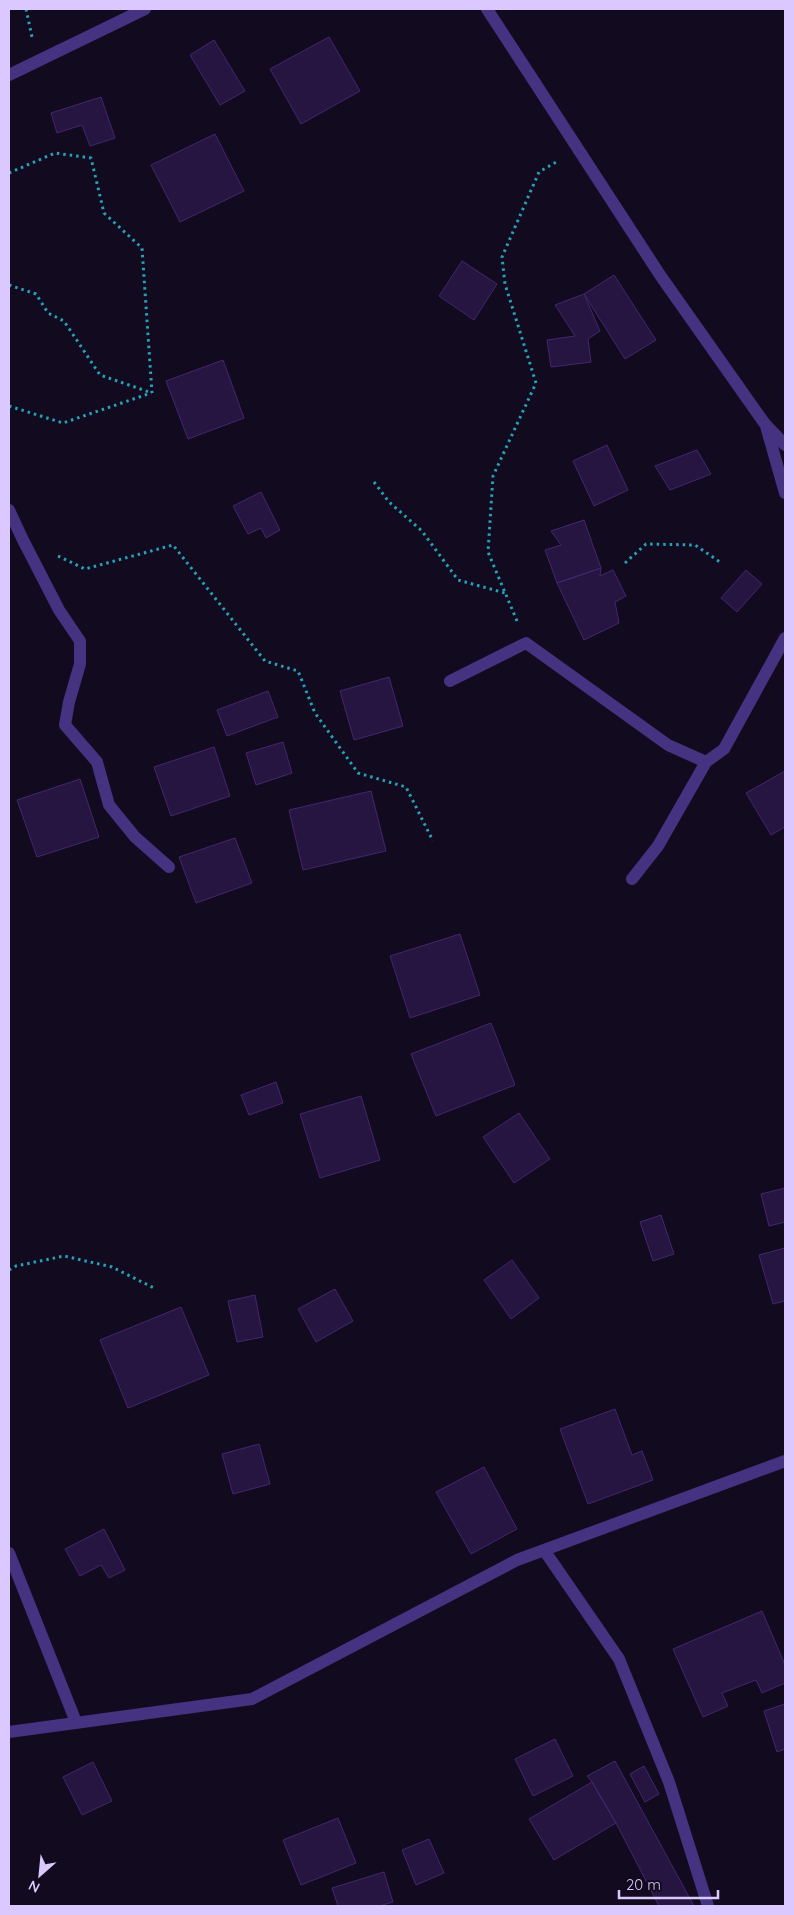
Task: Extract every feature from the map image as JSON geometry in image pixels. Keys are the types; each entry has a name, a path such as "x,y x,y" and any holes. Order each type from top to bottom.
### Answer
{"street":[{"path":"9,75 145,9"},
{"path":"487,9 660,275 765,424 785,445"},
{"path":"765,424 785,493"},
{"path":"9,510 59,610 80,641 80,664 69,702 66,725 97,762 109,805 135,837 169,867"},
{"path":"632,879 658,846 706,762 724,749 785,638"},
{"path":"450,681 526,642 668,745 706,762"},
{"path":"9,1732 252,1699 517,1560 785,1461"},
{"path":"544,1550 619,1659 669,1782 708,1906"},
{"path":"9,1553 76,1722"}],"path":[{"path":"26,9 37,62"},
{"path":"526,642 488,552 493,476 536,383 505,284 502,257 540,172 578,149"},
{"path":"9,173 55,153 91,158 104,213 142,248 152,393"},
{"path":"9,284 36,294 48,313 64,321 100,375 152,393"},
{"path":"9,406 63,424 152,393"},
{"path":"374,482 389,502 422,531 458,580 506,593"},
{"path":"22,538 85,569 173,545 265,660 298,671 315,713 358,773 406,787 433,841"},
{"path":"625,562 646,544 695,546 720,562"},
{"path":"9,1270 16,1266 64,1256 112,1267 154,1288"}],"building":[{"path":"329,37 360,91 301,124 270,69"},
{"path":"214,40 245,91 220,105 190,55"},
{"path":"101,97 115,138 90,146 82,125 57,133 51,113"},
{"path":"215,134 244,191 180,222 151,165"},
{"path":"462,261 497,284 474,320 439,296"},
{"path":"614,275 656,340 625,359 584,294"},
{"path":"584,294 600,331 588,339 591,362 551,367 547,340 575,336 555,305"},
{"path":"223,360 244,418 188,439 166,381"},
{"path":"607,445 628,490 594,506 573,461"},
{"path":"697,450 711,474 670,490 655,466"},
{"path":"261,492 280,530 266,538 261,528 248,534 233,506"},
{"path":"584,520 601,568 557,583 545,550 561,545 551,531"},
{"path":"601,568 600,576 613,570 626,596 615,602 619,623 584,640 557,583"},
{"path":"746,570 762,584 737,612 721,598"},
{"path":"389,677 403,726 354,740 340,691"},
{"path":"268,691 278,717 227,736 217,710"},
{"path":"283,742 292,773 256,785 246,753"},
{"path":"214,747 230,796 171,816 154,767"},
{"path":"785,771 785,827 771,835 746,793"},
{"path":"80,779 99,837 37,857 17,800"},
{"path":"371,791 386,851 303,870 289,810"},
{"path":"235,838 252,883 196,903 179,857"},
{"path":"460,934 480,995 410,1018 390,956"},
{"path":"491,1023 515,1085 436,1116 411,1054"},
{"path":"276,1082 283,1103 249,1115 241,1095"},
{"path":"361,1096 380,1160 320,1178 300,1114"},
{"path":"519,1113 550,1159 514,1183 483,1137"},
{"path":"785,1188 785,1222 769,1226 761,1194"},
{"path":"661,1215 674,1254 653,1261 640,1222"},
{"path":"785,1248 785,1301 773,1304 759,1255"},
{"path":"512,1260 539,1298 511,1319 484,1280"},
{"path":"335,1289 353,1321 316,1342 298,1309"},
{"path":"255,1295 263,1337 237,1342 228,1301"},
{"path":"181,1307 209,1375 128,1408 100,1340"},
{"path":"615,1409 632,1455 642,1451 653,1480 588,1504 560,1429"},
{"path":"259,1444 270,1484 233,1494 222,1454"},
{"path":"484,1467 517,1529 471,1554 436,1492"},
{"path":"104,1529 125,1570 109,1578 101,1565 80,1576 65,1549"},
{"path":"762,1611 785,1665 785,1683 762,1693 756,1680 722,1693 728,1706 703,1717 673,1649"},
{"path":"785,1704 785,1749 777,1752 764,1711"},
{"path":"555,1739 573,1776 533,1796 515,1759"},
{"path":"615,1761 694,1906 659,1906 616,1823 587,1776"},
{"path":"93,1762 112,1801 82,1815 63,1777"},
{"path":"644,1766 659,1794 645,1802 630,1774"},
{"path":"592,1782 616,1823 554,1860 529,1819"},
{"path":"338,1818 356,1863 301,1885 283,1840"},
{"path":"429,1839 444,1873 416,1885 402,1850"},
{"path":"384,1872 393,1902 379,1906 338,1906 332,1888"}]}
